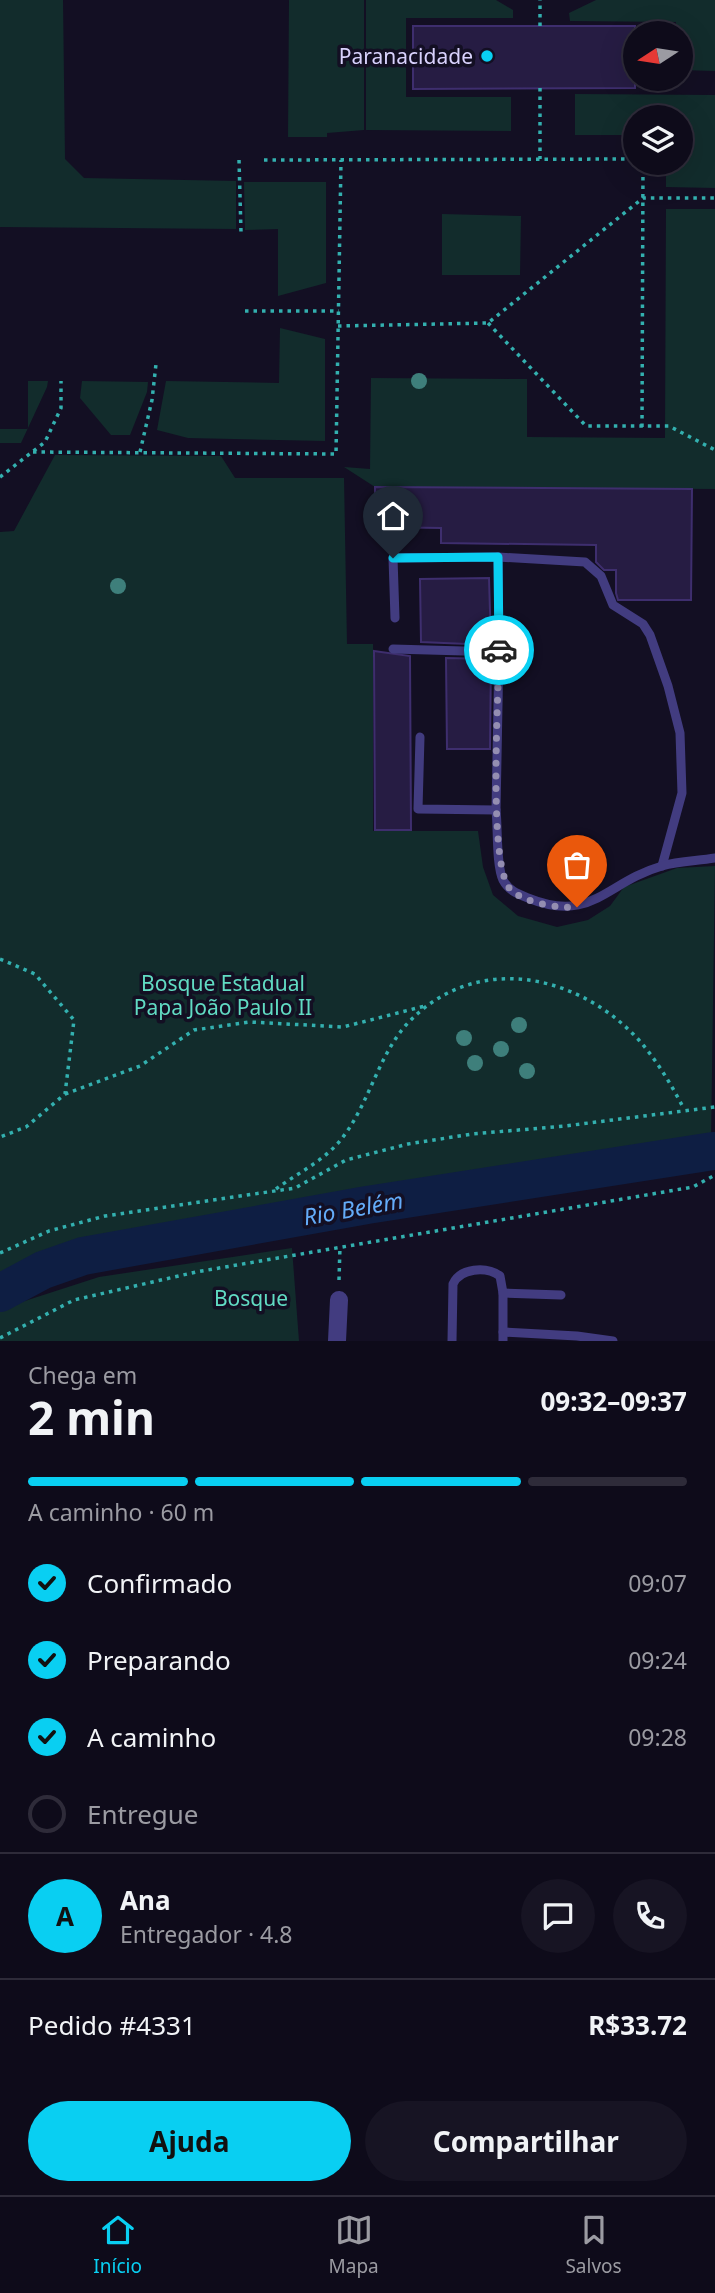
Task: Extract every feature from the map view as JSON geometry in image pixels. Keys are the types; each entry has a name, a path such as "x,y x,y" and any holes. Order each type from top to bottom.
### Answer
{"street":[{"path":"337,1341 339,1300"}],"lane":[{"path":"498,557 496,810 502,878 511,891 544,905 577,907 601,898 621,883 662,866 715,858"},
{"path":"395,618 393,558 498,557 585,562 601,576 613,605 643,624 650,635 680,733 682,793 662,866"},
{"path":"393,649 499,652"},
{"path":"420,737 418,809 496,810"},
{"path":"452,1341 453,1284 457,1276 464,1271 494,1272 500,1276 503,1293 503,1337 577,1336 613,1341"},
{"path":"503,1293 561,1295"}],"path":[{"path":"540,0 540,26"},
{"path":"540,88 540,159"},
{"path":"264,160 623,159"},
{"path":"239,160 241,232"},
{"path":"33,452 336,453 341,160"},
{"path":"642,427 643,175"},
{"path":"338,326 488,323 643,198 715,198"},
{"path":"245,311 338,311"},
{"path":"488,323 586,426 669,426 715,450"},
{"path":"140,452 152,400 156,364"},
{"path":"0,477 45,442 61,408 61,381"},
{"path":"0,959 35,974 74,1020 65,1094"},
{"path":"273,1191 322,1159 344,1136 404,1027 426,1006 462,985 489,979 516,978 549,984 583,997 636,1037 660,1068 684,1109"},
{"path":"0,1137 26,1127 65,1094 141,1066 194,1030 250,1022 343,1027 426,1006"},
{"path":"0,1253 49,1231 105,1216 295,1188 346,1160 408,1144 472,1134 565,1126 715,1107"},
{"path":"0,1338 74,1300 196,1272 693,1186 715,1175"},
{"path":"339,1300 340,1246"}],"green space":[{"path":"0,0 63,0 65,159 84,178 236,181 236,229 0,227"},
{"path":"289,0 364,0 364,130 327,133 327,137 288,137"},
{"path":"366,0 496,0 513,10 513,18 406,18 406,97 511,97 511,131 366,130"},
{"path":"596,0 715,0 715,71 693,70 693,21 570,21 569,13"},
{"path":"575,94 715,95 715,188 666,187 666,175 693,175 693,105 623,105 623,135 575,135"},
{"path":"244,182 326,182 326,283 278,296 278,229 245,230"},
{"path":"666,209 715,209 715,489 375,487 344,467 370,469 371,378 527,379 527,437 665,438"},
{"path":"442,214 521,216 520,275 442,275"},
{"path":"280,328 325,339 325,441 188,438 157,430 166,381 279,383"},
{"path":"28,381 48,381 47,387 28,428"},
{"path":"82,381 148,382 147,392 130,435 111,435 80,398"},
{"path":"0,429 28,429 21,443 0,443"},
{"name":"Bosque Estadual Papa João Paulo II","path":"55,455 221,456 235,478 344,478 347,644 373,644 373,831 478,831 483,867 493,895 518,916 557,927 588,920 610,906 624,887 677,868 715,866 711,1141 91,1242 38,1262 0,1283 0,532 14,531"},
{"name":"Bosque","path":"292,1248 299,1341 0,1341 0,1309 99,1277"}],"building":[{"path":"413,26 623,26 623,88 413,89"},
{"path":"375,487 692,489 691,600 618,600 616,570 604,570 596,562 596,545 441,543 441,528 375,527"},
{"path":"489,578 491,645 421,642 420,579"},
{"path":"374,651 410,656 411,830 375,830"},
{"path":"446,658 491,659 490,749 447,749"}],"waterway":[{"name":"Rio Belém","path":"0,1293 43,1270 83,1256 367,1205 713,1151"}],"way so far":[{"path":"499,650 496,810 502,878 511,891 544,905 577,907"}],"place":[{"name":"Paranacidade","path":"487,56"}],"route":[{"path":"393,558 498,557 499,650"}]}
